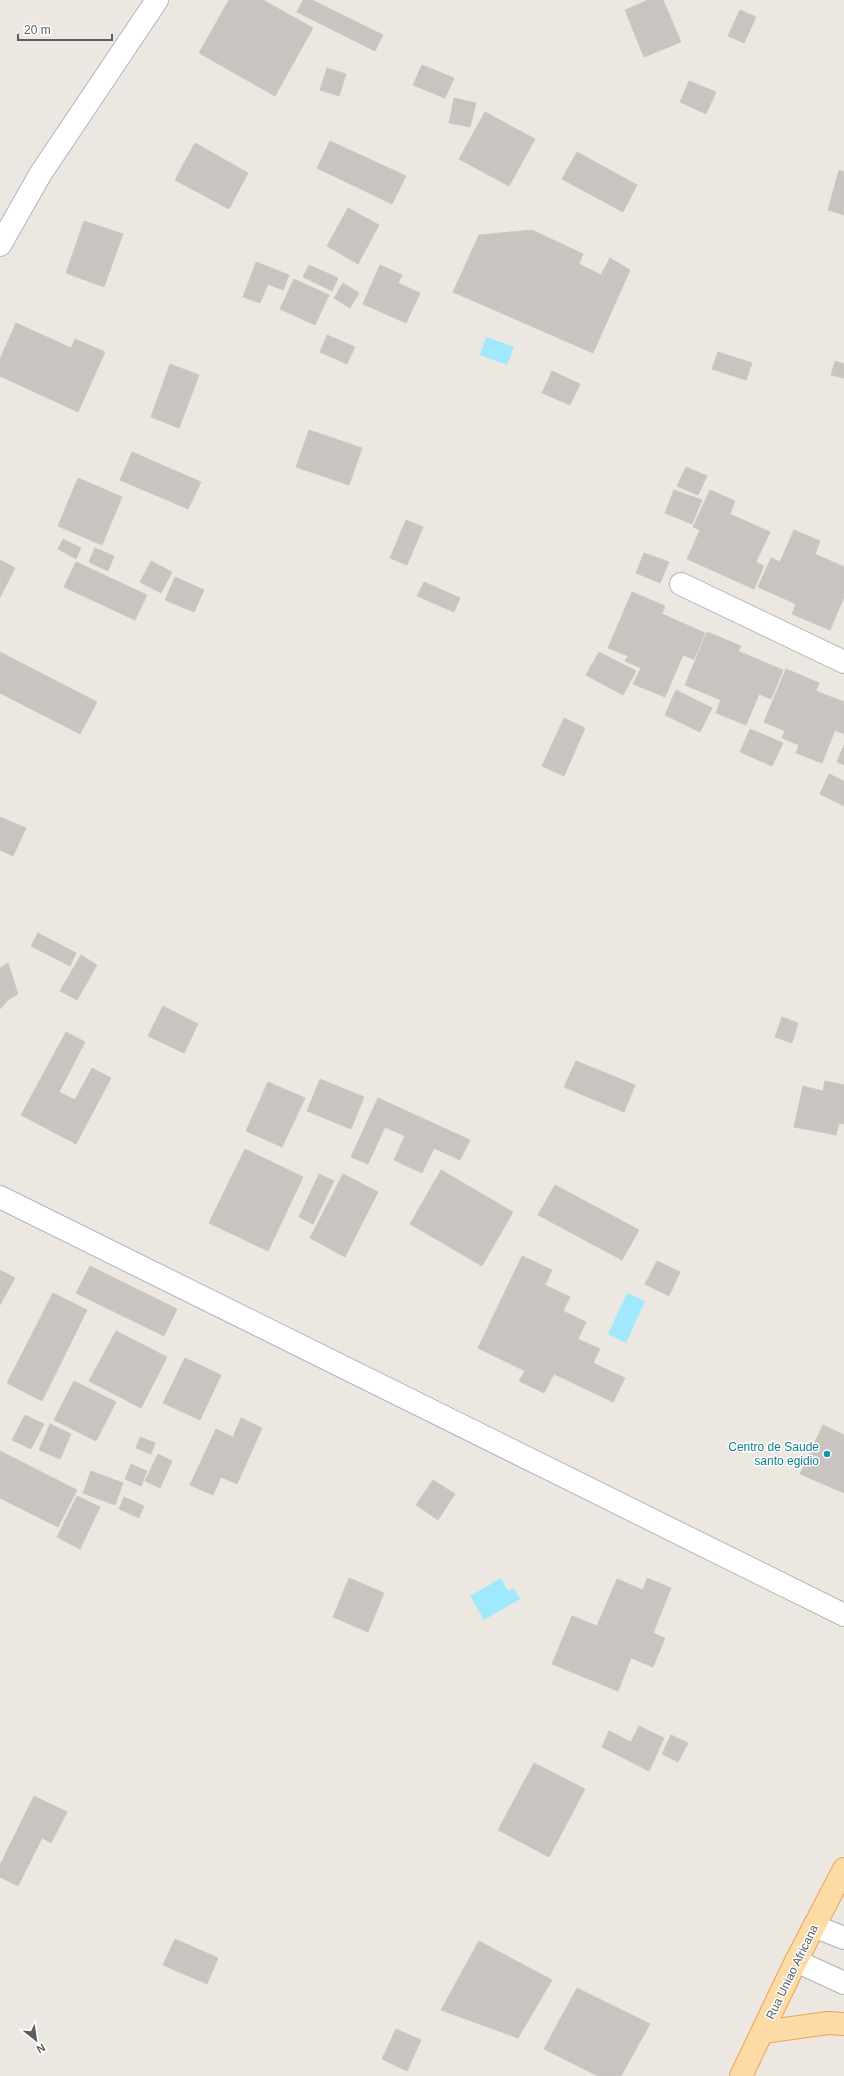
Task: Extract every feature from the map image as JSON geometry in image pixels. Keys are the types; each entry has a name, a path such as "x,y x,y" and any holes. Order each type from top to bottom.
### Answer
{"main road":[{"name":"Rua Uniao Africana","path":"742,2076 796,1961 844,1869"},
{"path":"763,2032 828,2023 844,2024"}],"street":[{"path":"0,245 41,173 157,0"},
{"path":"681,584 844,662"},
{"path":"0,1197 844,1615"},
{"path":"814,1926 844,1938"},
{"path":"796,1961 844,1983"}],"water":[{"path":"486,337 514,347 507,365 480,355"},
{"path":"627,1293 645,1301 626,1343 608,1334"},
{"path":"501,1578 508,1591 514,1588 520,1599 484,1620 470,1596"}],"building":[{"path":"229,0 263,0 313,28 275,96 199,53"},
{"path":"303,0 312,0 383,35 375,51 297,12"},
{"path":"648,0 663,0 681,42 644,57 625,10"},
{"path":"740,10 756,17 744,43 728,36"},
{"path":"422,65 454,78 445,98 413,85"},
{"path":"327,68 346,74 339,96 320,90"},
{"path":"689,81 716,92 706,114 680,102"},
{"path":"454,98 476,103 470,127 449,123"},
{"path":"485,112 535,139 509,186 459,159"},
{"path":"330,141 406,176 392,204 317,168"},
{"path":"195,143 248,173 229,209 175,180"},
{"path":"577,152 637,185 623,212 562,179"},
{"path":"839,170 844,172 844,215 828,210"},
{"path":"348,208 379,225 358,264 327,246"},
{"path":"84,221 123,234 104,287 66,273"},
{"path":"532,230 583,254 579,264 601,275 610,258 630,270 593,353 453,292 479,235"},
{"path":"256,262 289,275 283,290 268,284 260,303 243,297"},
{"path":"309,265 338,278 332,291 303,277"},
{"path":"380,265 402,275 398,283 420,293 406,323 363,304"},
{"path":"294,279 329,295 315,325 280,309"},
{"path":"343,283 359,293 350,308 334,298"},
{"path":"16,323 71,348 75,339 105,352 78,412 0,376 0,359"},
{"path":"327,335 355,347 347,364 320,352"},
{"path":"718,352 752,363 746,380 712,369"},
{"path":"835,361 844,364 844,378 831,375"},
{"path":"170,364 199,375 179,428 151,417"},
{"path":"552,371 580,384 570,405 542,393"},
{"path":"309,430 362,448 349,485 296,467"},
{"path":"132,452 201,482 188,509 120,480"},
{"path":"686,467 707,476 698,495 677,486"},
{"path":"78,478 122,497 102,545 58,526"},
{"path":"674,490 702,500 692,524 665,513"},
{"path":"710,490 735,501 730,514 770,532 756,562 764,566 754,589 687,559 700,530 693,527"},
{"path":"406,520 423,527 407,565 390,558"},
{"path":"794,530 820,541 815,554 844,567 844,597 830,630 792,614 796,604 758,587 771,558 780,562"},
{"path":"63,539 81,548 76,559 58,549"},
{"path":"95,548 114,556 108,571 89,562"},
{"path":"644,553 669,562 660,583 636,573"},
{"path":"0,560 15,568 0,597"},
{"path":"151,561 172,572 161,593 140,582"},
{"path":"76,562 147,595 135,620 64,587"},
{"path":"175,577 204,590 194,612 165,600"},
{"path":"424,582 460,598 454,612 417,596"},
{"path":"632,592 665,606 662,614 705,633 694,659 683,655 665,697 633,684 641,668 625,661 628,656 608,648"},
{"path":"707,632 741,646 738,651 783,670 771,699 759,694 746,725 716,713 721,700 685,685"},
{"path":"0,652 97,702 80,734 0,693"},
{"path":"599,652 636,671 623,695 586,675"},
{"path":"786,669 819,683 816,691 844,702 844,734 835,730 822,763 796,753 799,745 782,738 785,731 764,722"},
{"path":"676,690 712,708 700,732 665,715"},
{"path":"564,718 585,728 564,776 542,766"},
{"path":"750,729 783,743 772,766 740,752"},
{"path":"844,745 844,765 837,762"},
{"path":"829,774 844,781 844,806 820,794"},
{"path":"0,817 26,828 13,856 0,850"},
{"path":"38,933 76,953 70,966 31,946"},
{"path":"81,955 97,965 77,1000 60,991"},
{"path":"8,963 18,994 8,1000 0,1009 0,968"},
{"path":"163,1006 198,1024 184,1053 148,1036"},
{"path":"782,1017 798,1023 792,1043 775,1037"},
{"path":"66,1032 85,1042 59,1092 75,1100 92,1068 111,1078 76,1144 21,1115"},
{"path":"576,1061 635,1085 624,1112 564,1087"},
{"path":"320,1079 364,1097 351,1129 307,1111"},
{"path":"825,1081 844,1085 844,1124 839,1123 836,1135 794,1127 803,1086 823,1091"},
{"path":"268,1082 305,1098 282,1147 246,1131"},
{"path":"378,1098 470,1140 460,1160 434,1148 422,1173 394,1160 405,1136 385,1127 368,1164 351,1157"},
{"path":"245,1149 303,1177 268,1251 209,1223"},
{"path":"441,1170 513,1212 482,1266 410,1224"},
{"path":"319,1174 334,1181 313,1224 299,1217"},
{"path":"343,1174 378,1192 345,1257 310,1238"},
{"path":"555,1185 639,1230 622,1260 538,1215"},
{"path":"522,1256 552,1270 545,1285 570,1297 563,1311 586,1322 578,1339 600,1349 593,1363 625,1378 613,1402 554,1374 544,1393 519,1381 525,1371 478,1348"},
{"path":"657,1261 680,1272 669,1296 645,1284"},
{"path":"90,1266 177,1309 164,1336 76,1293"},
{"path":"0,1270 15,1278 0,1305"},
{"path":"53,1293 87,1310 42,1401 7,1383"},
{"path":"116,1331 167,1357 141,1408 89,1381"},
{"path":"185,1358 221,1375 200,1420 163,1403"},
{"path":"74,1381 116,1402 96,1441 54,1420"},
{"path":"25,1415 44,1424 31,1449 12,1440"},
{"path":"241,1418 262,1428 237,1484 221,1477 213,1495 190,1485 216,1429 233,1437"},
{"path":"50,1424 71,1434 60,1459 39,1450"},
{"name":"Centro de Saude santo egidio","path":"823,1425 844,1435 844,1493 800,1474"},
{"path":"140,1437 155,1443 151,1454 136,1448"},
{"path":"0,1451 77,1490 58,1527 0,1498"},
{"path":"158,1454 172,1461 160,1488 145,1481"},
{"path":"131,1464 147,1471 141,1486 125,1479"},
{"path":"91,1471 123,1483 115,1505 83,1493"},
{"path":"433,1480 455,1494 438,1520 416,1505"},
{"path":"77,1496 100,1507 80,1549 57,1537"},
{"path":"124,1497 144,1506 139,1518 119,1509"},
{"path":"349,1578 384,1593 368,1632 333,1617"},
{"path":"647,1578 671,1588 653,1633 665,1638 653,1667 631,1658 618,1691 552,1664 572,1616 597,1626 617,1579 643,1590"},
{"path":"639,1726 664,1738 649,1771 602,1747 609,1731 631,1742"},
{"path":"671,1735 688,1743 678,1762 662,1754"},
{"path":"534,1763 585,1789 549,1857 498,1830"},
{"path":"34,1796 67,1812 51,1843 42,1838 18,1886 0,1877 0,1865"},
{"path":"175,1939 218,1958 207,1984 163,1965"},
{"path":"479,1941 552,1980 518,2038 441,2010"},
{"path":"577,1988 650,2024 621,2076 598,2076 544,2049"},
{"path":"396,2029 421,2040 407,2071 382,2059"}],"place":[{"name":"Centro de Saude santo egidio","path":"827,1454"}]}
